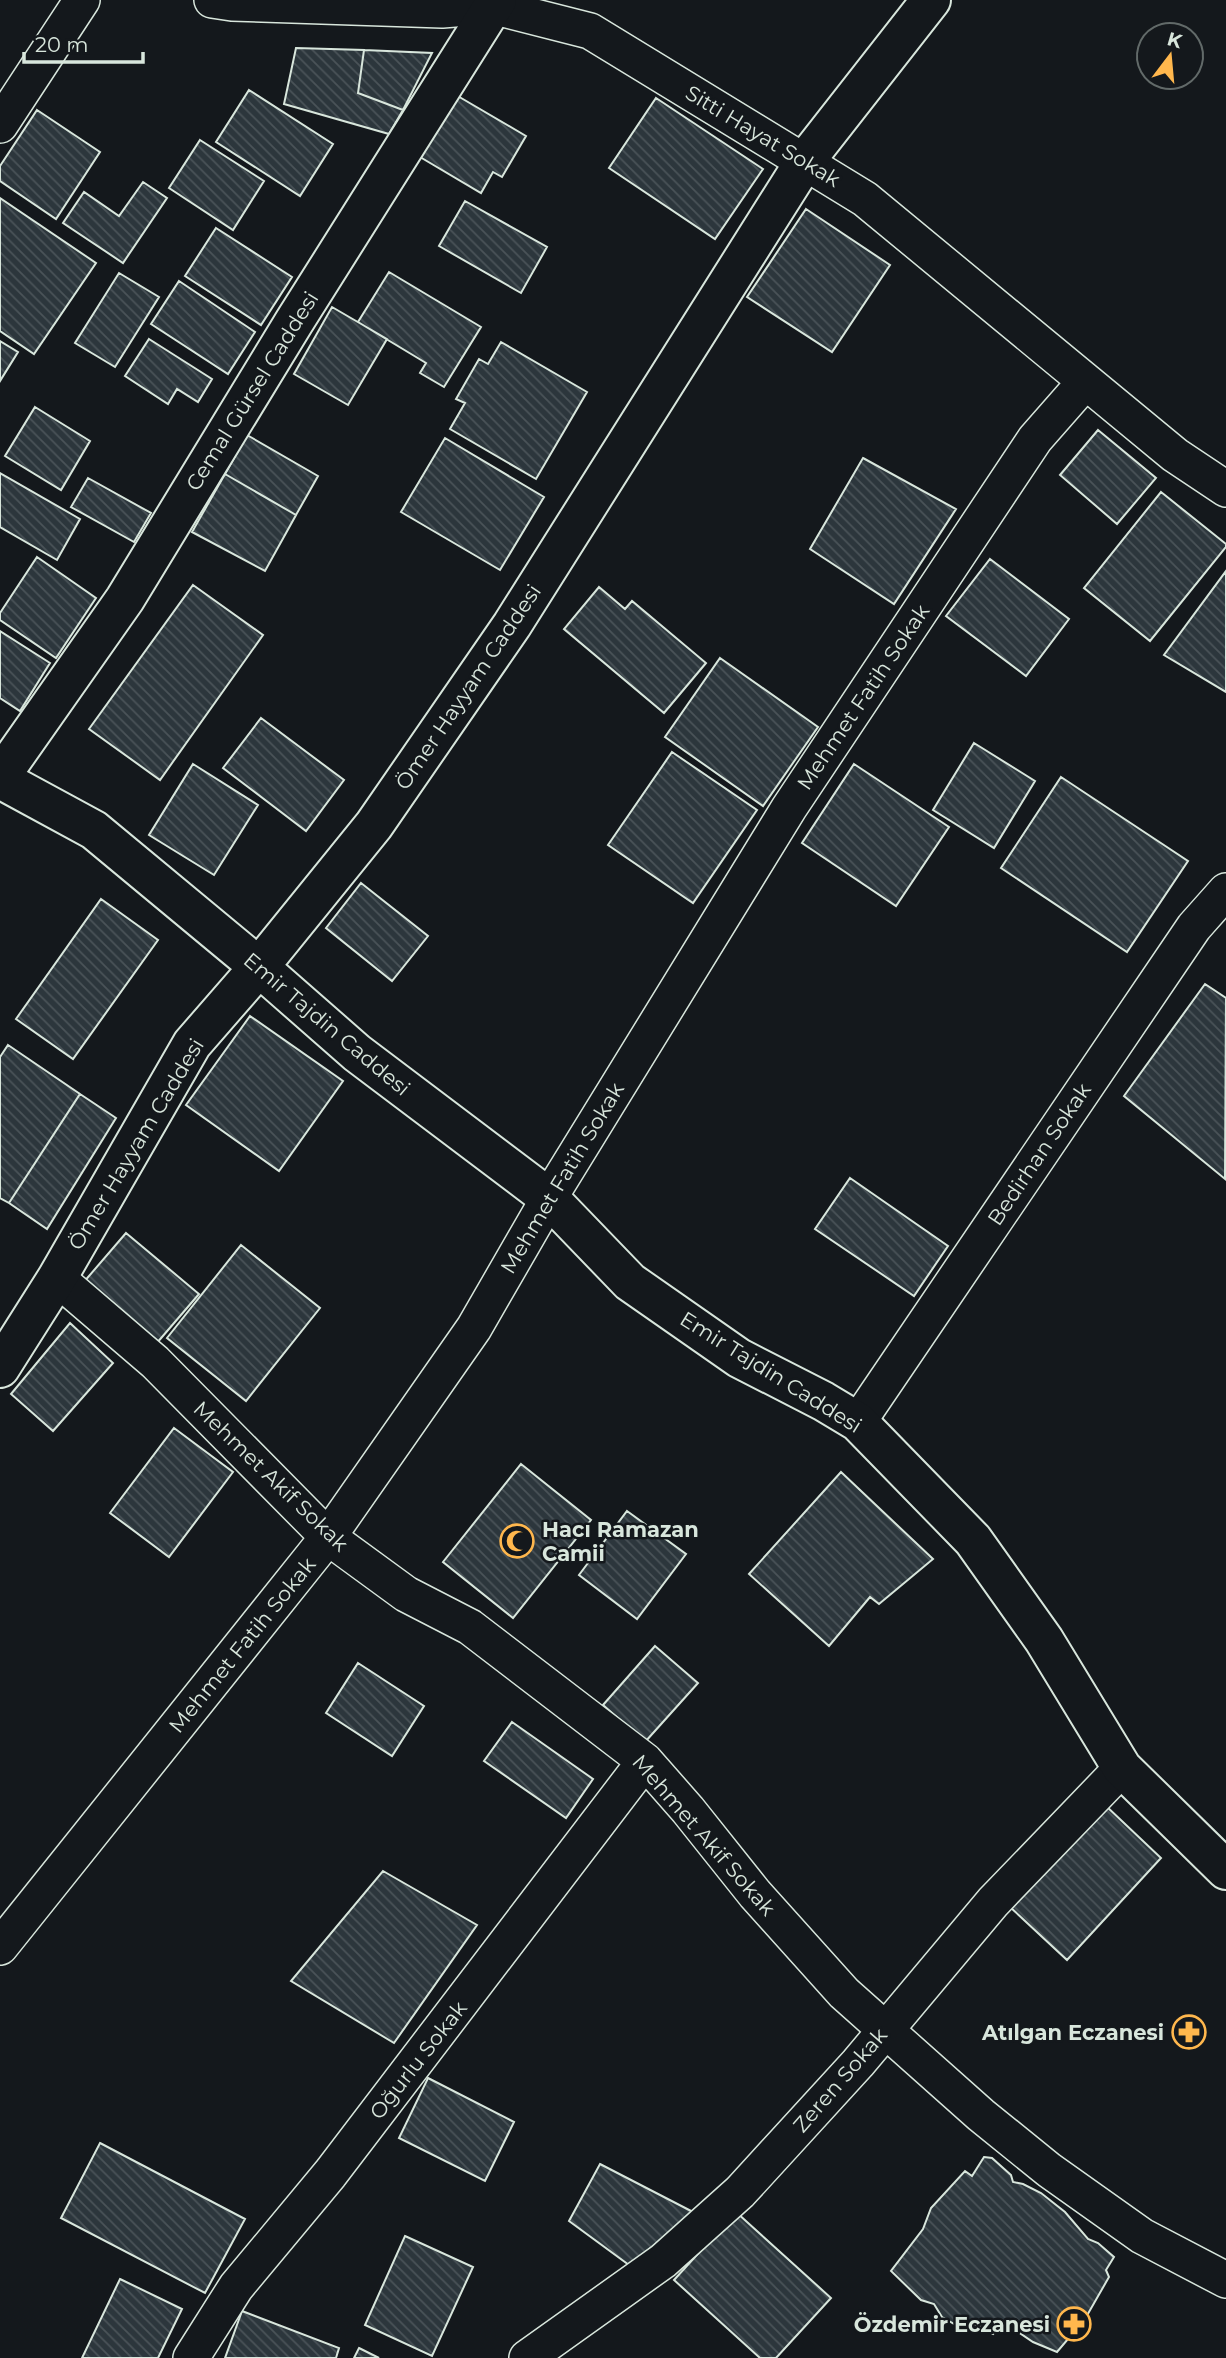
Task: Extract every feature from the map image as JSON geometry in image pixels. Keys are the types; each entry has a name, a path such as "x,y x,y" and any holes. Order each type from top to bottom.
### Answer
{"street":[{"path":"0,125 82,0"},
{"name":"Sitti Hayat Sokak","path":"212,0 232,3 442,10 495,3 590,31 865,199 1175,455 1226,489"},
{"name":"Ömer Hayyam Caddesi","path":"0,1368 57,1278 192,1044 259,967 374,825 504,636 805,161 931,0"},
{"name":"Cemal Gürsel Caddesi","path":"0,778 125,599 495,3"},
{"name":"Mehmet Fatih Sokak","path":"0,1947 328,1537 474,1328 549,1198 789,808 1035,439 1085,382"},
{"name":"Emir Tajdin Caddesi","path":"0,778 94,830 259,967 357,1053 549,1198 630,1282 739,1358 858,1422 973,1540 1044,1640 1122,1768 1226,1870"},
{"name":"Bedirhan Sokak","path":"858,1422 1194,927 1226,891"},
{"name":"Mehmet Akif Sokak","path":"57,1278 155,1362 328,1537 406,1594 470,1627 645,1761 755,1894 844,1993 981,2115 1049,2170 1142,2236 1226,2280"},
{"name":"Oğurlu Sokak","path":"191,2358 236,2287 330,2174 645,1761"},
{"name":"Zeren Sokak","path":"527,2358 663,2261 740,2192 858,2063 993,1902 1122,1768"}],"building":[{"path":"296,48 364,50 358,93 403,110 389,134 284,104"},
{"path":"364,50 432,53 403,110 358,93"},
{"path":"249,90 333,144 300,196 216,142"},
{"path":"456,95 526,136 502,177 493,172 481,193 420,157"},
{"path":"656,98 763,169 715,239 609,168"},
{"path":"37,110 100,152 56,219 0,181 0,166"},
{"path":"200,140 264,181 233,230 169,188"},
{"path":"143,182 167,198 123,263 63,223 84,192 119,216"},
{"path":"0,198 96,263 34,354 0,331"},
{"path":"465,201 547,247 521,293 439,246"},
{"path":"806,209 890,265 832,352 747,297"},
{"path":"216,228 292,277 261,325 185,276"},
{"path":"389,272 481,327 444,387 420,373 426,363 358,322"},
{"path":"119,273 159,297 115,367 75,343"},
{"path":"179,281 255,332 228,374 151,324"},
{"path":"332,307 387,339 348,405 294,374"},
{"path":"149,339 212,379 198,402 177,389 168,404 125,376"},
{"path":"0,341 18,352 0,381"},
{"path":"501,342 587,392 536,479 450,429 465,403 456,399 479,359 488,364"},
{"path":"35,407 90,441 61,490 5,456"},
{"path":"1098,430 1156,478 1117,524 1060,475"},
{"path":"247,435 318,476 296,515 225,474"},
{"path":"445,438 544,497 500,570 401,512"},
{"path":"863,458 956,509 894,604 810,549"},
{"path":"0,473 80,519 57,560 0,527"},
{"path":"225,474 296,515 265,571 192,532"},
{"path":"88,478 151,513 134,542 71,507"},
{"path":"1161,492 1226,544 1226,547 1150,641 1084,588"},
{"path":"37,557 96,598 56,658 0,620 0,613"},
{"path":"990,559 1069,619 1026,676 946,616"},
{"path":"1226,571 1226,692 1164,655"},
{"path":"193,585 263,635 160,780 89,729"},
{"path":"599,587 625,609 632,601 706,663 664,713 564,629"},
{"path":"0,631 50,663 20,711 0,698"},
{"path":"720,658 818,727 763,806 665,737"},
{"path":"261,718 344,780 306,831 223,768"},
{"path":"974,743 1035,781 994,848 933,810"},
{"path":"672,752 757,810 693,903 608,845"},
{"path":"193,764 258,805 214,875 149,835"},
{"path":"854,764 949,827 896,906 802,843"},
{"path":"1061,777 1188,861 1127,952 1001,868"},
{"path":"361,883 428,936 392,981 326,928"},
{"path":"101,899 158,940 73,1059 16,1019"},
{"path":"1205,984 1226,998 1225,1179 1124,1096"},
{"path":"250,1016 343,1081 279,1171 186,1105"},
{"path":"8,1045 80,1094 9,1203 0,1198 0,1057"},
{"path":"80,1094 116,1118 47,1229 9,1203"},
{"path":"850,1178 948,1246 914,1296 815,1229"},
{"path":"126,1233 199,1294 156,1344 83,1283"},
{"path":"241,1245 320,1308 246,1401 167,1338"},
{"path":"70,1323 113,1363 53,1431 11,1394"},
{"path":"174,1428 233,1472 169,1557 110,1513"},
{"name":"Hacı Ramazan Camii","path":"521,1464 591,1520 513,1618 443,1562"},
{"path":"841,1472 933,1559 879,1604 870,1597 829,1646 749,1574"},
{"path":"627,1511 686,1554 637,1619 579,1575"},
{"path":"655,1646 698,1683 645,1742 603,1705"},
{"path":"358,1663 424,1706 392,1756 326,1713"},
{"path":"512,1722 593,1779 566,1818 484,1761"},
{"path":"1105,1805 1161,1858 1067,1960 1010,1907"},
{"path":"383,1871 477,1925 394,2043 291,1981"},
{"path":"428,2078 514,2122 485,2181 399,2138"},
{"path":"100,2143 245,2219 205,2293 61,2218"},
{"path":"984,2157 992,2158 1011,2175 1013,2182 1041,2193 1065,2212 1088,2239 1098,2243 1114,2257 1106,2270 1109,2277 1085,2319 1057,2352 1002,2326 993,2334 967,2320 963,2329 942,2317 934,2304 921,2300 891,2271 923,2229 931,2208 965,2171 972,2176"},
{"path":"600,2164 695,2213 629,2265 569,2221"},
{"path":"736,2212 831,2298 776,2358 760,2358 674,2280"},
{"path":"405,2236 473,2267 432,2356 365,2325"},
{"path":"120,2279 182,2309 158,2358 82,2358"},
{"path":"242,2311 339,2348 336,2358 225,2358"},
{"path":"359,2348 379,2358 354,2358"}],"place":[{"name":"Hacı Ramazan Camii","path":"517,1541"},
{"name":"Atılgan Eczanesi","path":"1189,2032"},
{"name":"Özdemir Eczanesi","path":"1074,2324"}]}
